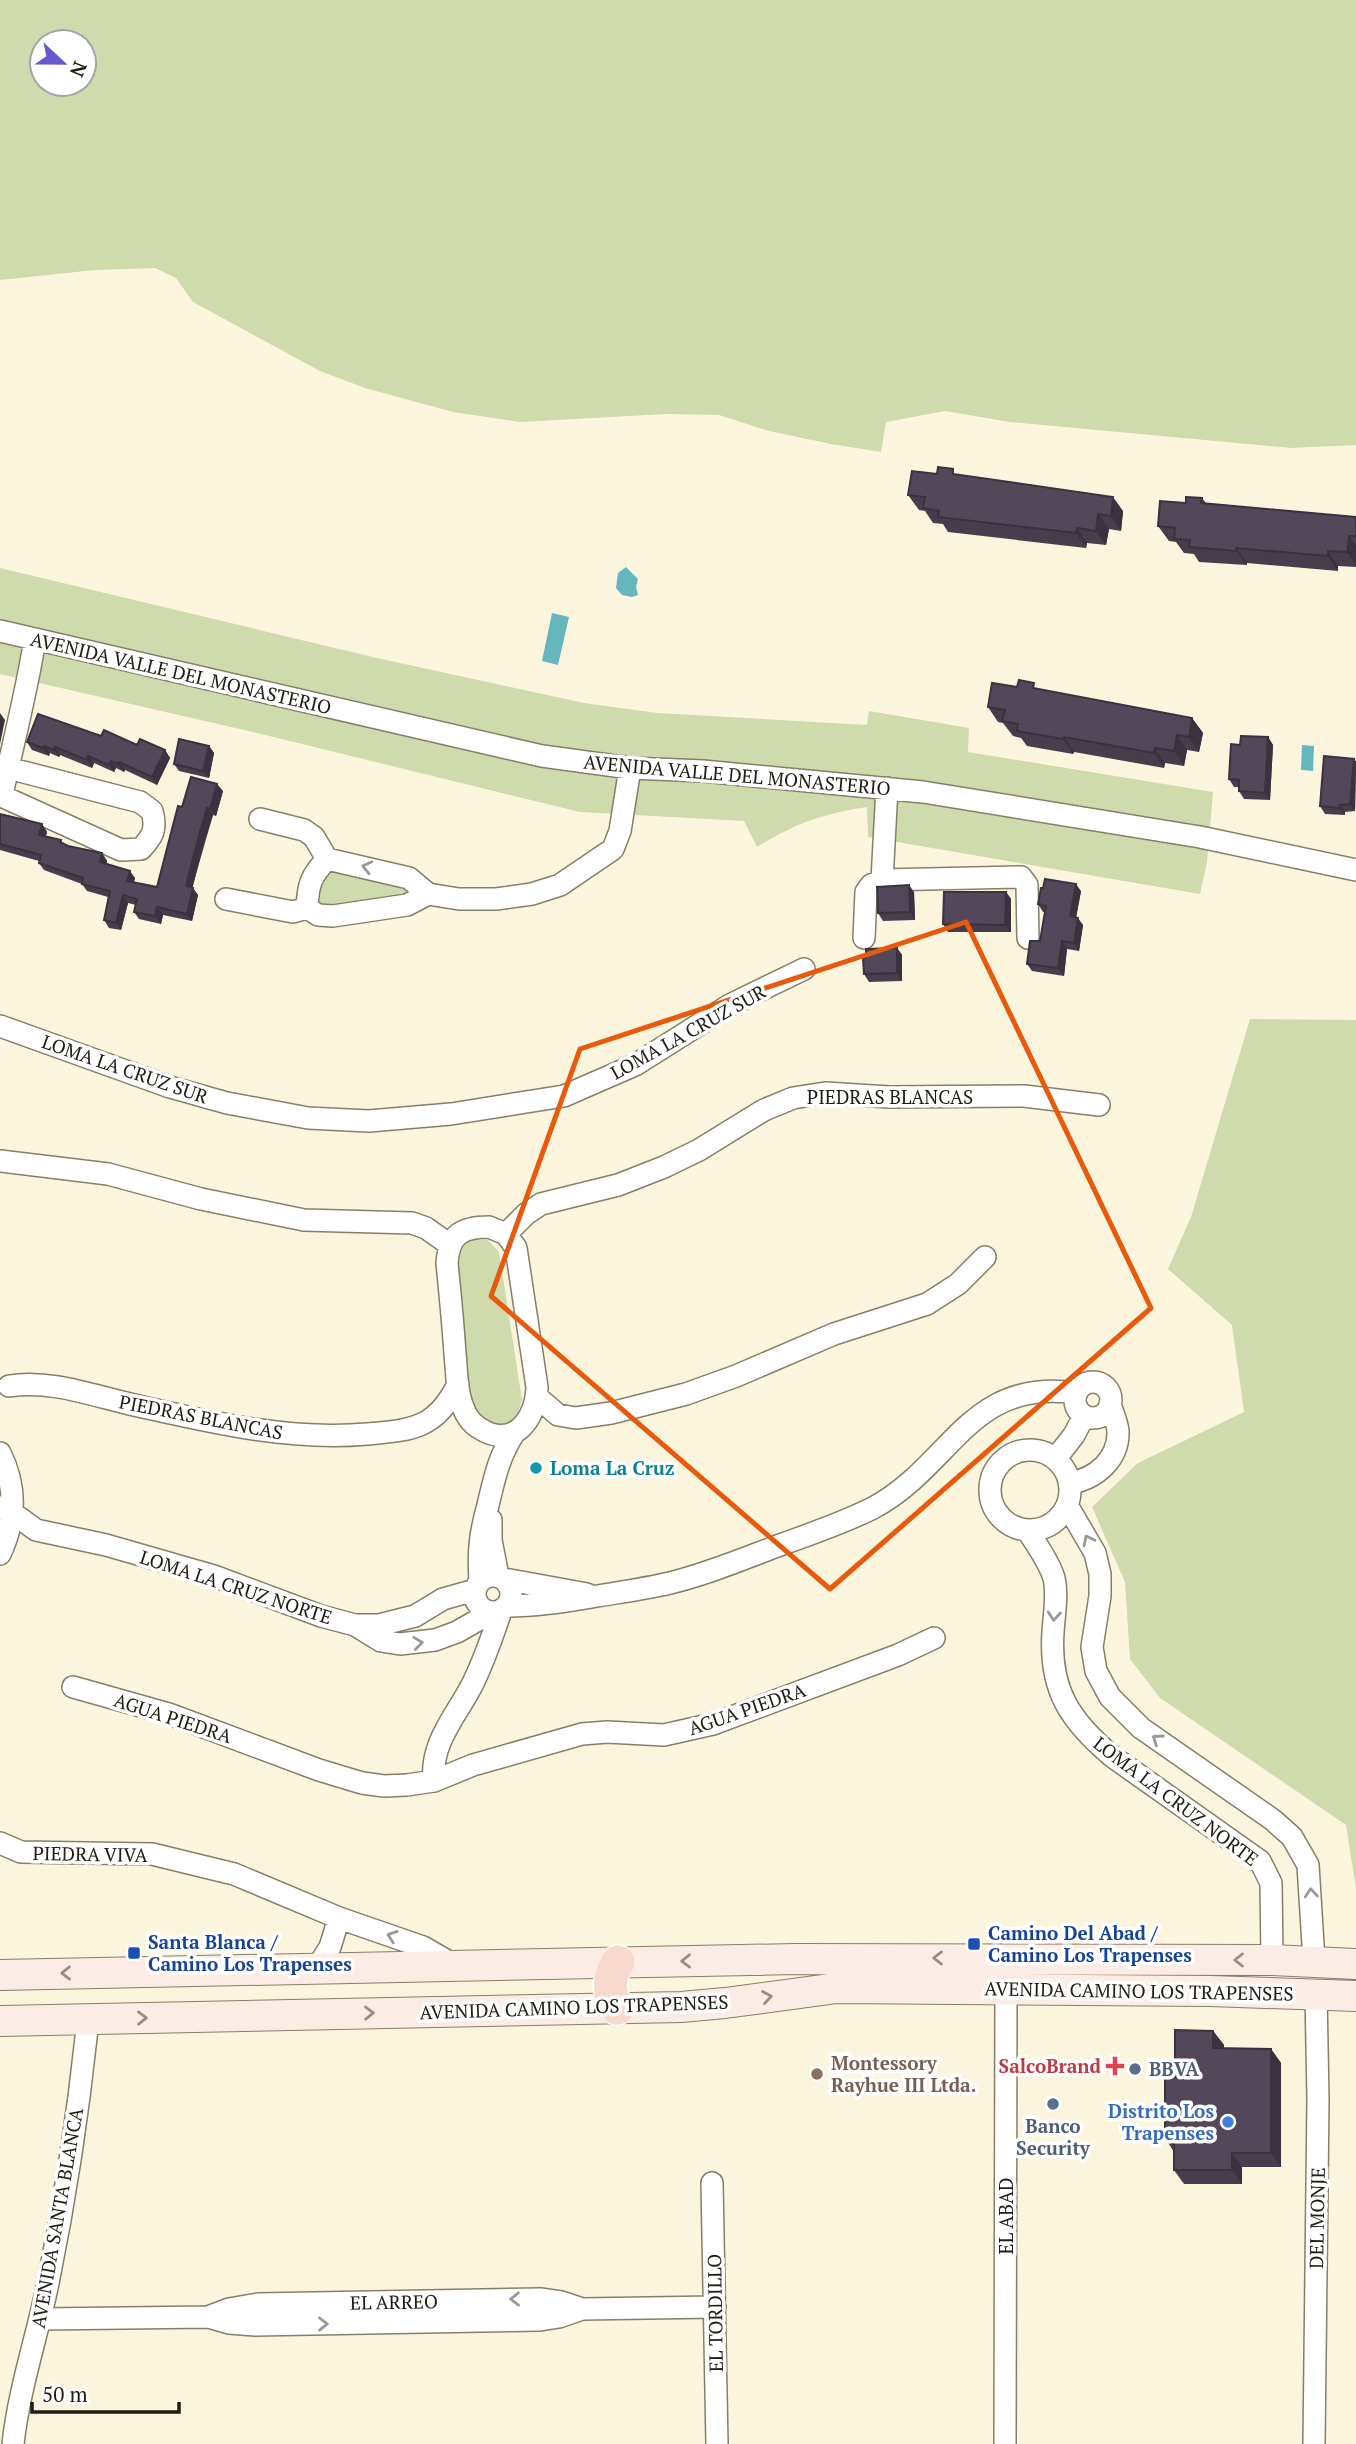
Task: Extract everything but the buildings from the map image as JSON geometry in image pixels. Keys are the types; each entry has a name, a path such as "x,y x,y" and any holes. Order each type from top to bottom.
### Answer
{"main road":[{"name":"AVENIDA CAMINO LOS TRAPENSES","path":"0,1975 795,1958 1272,1960 1356,1964"},
{"path":"617,2008 610,1987 612,1972 618,1962"},
{"name":"AVENIDA CAMINO LOS TRAPENSES","path":"0,2021 617,2008 725,2003 836,1988 1316,1993 1356,1996"}],"street":[{"name":"AVENIDA VALLE DEL MONASTERIO","path":"0,631 542,756 630,768 716,772 923,792 1200,837 1356,870"},
{"path":"8,768 140,802 152,811 156,827 141,849 121,849 6,798 3,790 8,768 26,696 35,639"},
{"path":"260,819 304,830 314,837 327,859 409,878 428,894 459,899 496,899 532,894 560,885 612,849 620,831 630,768"},
{"path":"882,880 887,788"},
{"path":"307,908 308,888 314,873 327,859"},
{"path":"864,938 866,892 871,885 882,880 1021,877 1027,885 1028,938"},
{"path":"226,899 293,912 307,908 318,915 332,916 407,905 428,894"},
{"name":"LOMA LA CRUZ SUR","path":"0,1026 170,1087 227,1103 308,1118 369,1121 451,1114 564,1096 635,1066 730,1005 804,969"},
{"name":"PIEDRAS BLANCAS","path":"506,1234 526,1214 541,1204 599,1191 641,1177 699,1150 775,1104 811,1094 1024,1097 1099,1105"},
{"path":"0,1161 108,1174 201,1199 304,1220 412,1223 426,1228 450,1245"},
{"path":"493,1477 479,1428 463,1407 458,1384 447,1263 450,1245 461,1232 471,1227 489,1227 506,1234 516,1248 537,1396 531,1415 502,1454 493,1477 488,1504 489,1582 476,1602 484,1611 499,1610"},
{"path":"479,1428 495,1436 611,1413 685,1394 736,1376 834,1334 928,1304 958,1284 985,1257"},
{"path":"1070,1483 1095,1476 1116,1447 1117,1425 1108,1389 1097,1382 1086,1383 1076,1393 1077,1409 1090,1418 1102,1415 1111,1404"},
{"path":"425,1424 444,1409 458,1384"},
{"name":"PIEDRAS BLANCAS","path":"9,1386 42,1385 211,1422 299,1435 383,1433 439,1422 479,1428"},
{"name":"LOMA LA CRUZ NORTE","path":"355,1625 381,1641 418,1644 457,1632 499,1610 652,1587 697,1576 875,1507 914,1480 968,1422 988,1408 1025,1395 1056,1391 1076,1393"},
{"path":"537,1396 558,1415 576,1418"},
{"path":"1056,1458 1084,1416"},
{"path":"1025,1449 1039,1450 1056,1458 1065,1469 1070,1483 1067,1505 1053,1522 1044,1528 1028,1531 1005,1522 995,1511 989,1493 990,1479 999,1462 1016,1451 1025,1449"},
{"path":"0,1453 12,1486 2,1547"},
{"name":"LOMA LA CRUZ NORTE","path":"1067,1505 1095,1553 1100,1574 1100,1597 1092,1647 1096,1671 1110,1697 1141,1728 1273,1820 1292,1838 1308,1865 1314,1961"},
{"name":"LOMA LA CRUZ NORTE","path":"7,1510 36,1530 106,1545 200,1572 321,1616 355,1625 379,1625 415,1616 443,1599 489,1582 596,1596"},
{"path":"2,1547 36,1530"},
{"name":"LOMA LA CRUZ NORTE","path":"1028,1531 1054,1579 1052,1668 1066,1705 1093,1740 1113,1757 1260,1861 1271,1883 1272,1960"},
{"path":"434,1781 432,1767 436,1750 486,1656 499,1610 512,1595 511,1589 489,1582"},
{"name":"AGUA PIEDRA","path":"73,1687 169,1714 319,1770 362,1783 384,1786 434,1781 473,1765 582,1734 607,1732 664,1735 713,1724 898,1655 934,1638"},
{"name":"PIEDRA VIVA","path":"0,1843 20,1852 152,1854 234,1874 339,1918 424,1947 454,1965"},
{"path":"317,1968 330,1947 339,1918"},
{"name":"EL ABAD","path":"1005,2444 1006,1989"},
{"name":"DEL MONJE","path":"1314,2444 1318,2099 1316,1993"},
{"name":"AVENIDA SANTA BLANCA","path":"13,2444 15,2416 41,2319 69,2171 88,2019"},
{"name":"EL TORDILLO","path":"712,2183 717,2444"},
{"name":"EL ARREO","path":"41,2319 208,2317 229,2323 255,2325 527,2320 559,2317 582,2309 715,2307"},
{"name":"AVENIDA SANTA BLANCA","path":"0,2444 15,2416"}],"highlighted area":[{"path":"966,922 1151,1308 830,1589 491,1296 580,1049"}],"green space":[{"path":"0,0 1356,0 1356,445 1291,448 1010,422 945,411 886,422 881,452 769,431 719,415 666,414 520,422 453,412 365,388 320,371 193,302 176,278 155,268 95,270 0,280"},
{"path":"0,568 377,658 584,703 657,713 867,725 869,711 969,728 968,752 1213,792 1207,862 1200,894 868,837 867,807 810,821 757,847 744,821 580,812 0,674"},
{"path":"325,869 409,883 410,896 336,910 316,905 315,883"},
{"path":"1250,1019 1356,1020 1356,1889 1346,1825 1160,1698 1130,1659 1125,1582 1092,1507 1138,1463 1244,1412 1232,1325 1168,1269 1191,1217"},
{"path":"470,1239 488,1240 499,1252 522,1400 516,1416 507,1423 484,1422 474,1413 466,1399 452,1258 457,1248"}],"water":[{"path":"626,567 638,579 638,595 632,597 622,595 616,588 618,573"},
{"path":"552,613 569,617 558,665 542,661"},
{"path":"1302,745 1314,746 1313,771 1301,770"}],"place":[{"name":"Loma La Cruz","path":"536,1468"},
{"name":"Camino Del Abad / Camino Los Trapenses","path":"974,1944"},
{"name":"Santa Blanca / Camino Los Trapenses","path":"134,1953"},
{"name":"SalcoBrand","path":"1115,2066"},
{"name":"BBVA","path":"1135,2069"},
{"name":"Montessory Rayhue III Ltda.","path":"817,2074"},
{"name":"Banco Security","path":"1053,2104"},
{"name":"Distrito Los Trapenses","path":"1228,2122"}]}
